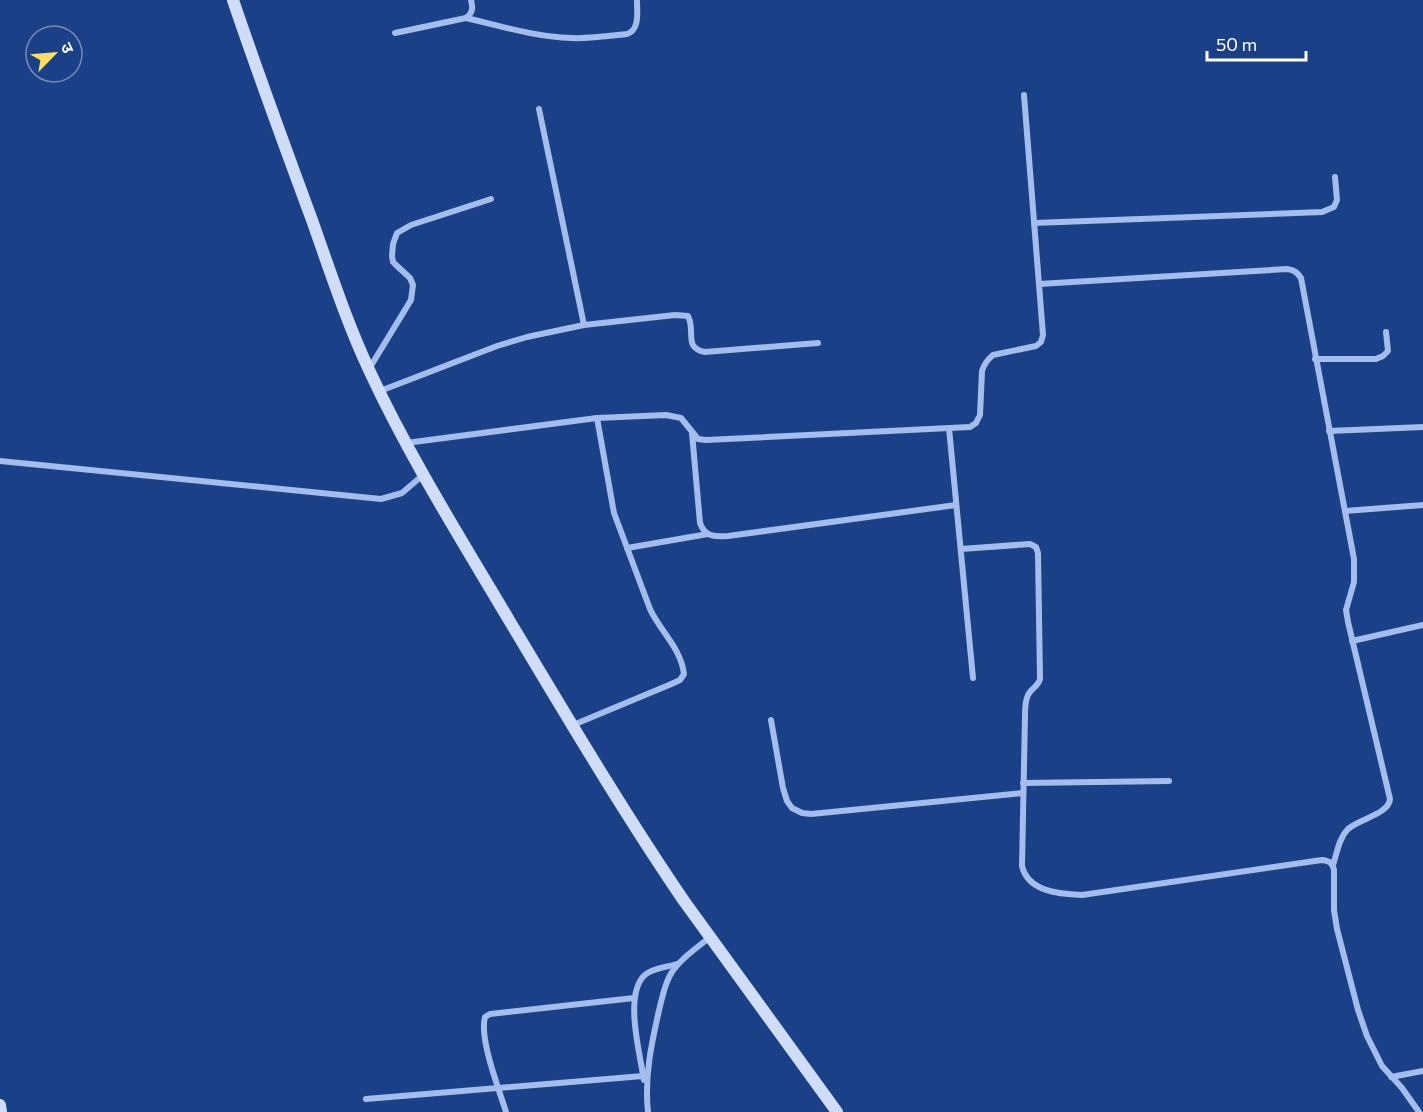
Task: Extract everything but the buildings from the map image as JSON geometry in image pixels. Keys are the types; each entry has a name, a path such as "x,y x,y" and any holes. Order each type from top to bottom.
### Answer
{"street":[{"path":"234,0 344,309 379,392 423,475 660,866 837,1112"},
{"path":"466,18 472,11 471,0"},
{"path":"395,33 466,18 562,38 627,34 632,33 635,28 637,0"},
{"path":"406,443 597,418 674,416 681,418 698,439 720,441 970,427 976,423 980,415 983,365 993,355 1036,346 1041,342 1043,335 1024,95"},
{"path":"540,109 584,326"},
{"path":"1034,223 1322,212 1334,207 1337,200 1335,177"},
{"path":"369,370 413,293 410,278 393,262 392,250 397,233 411,225 491,199"},
{"path":"1039,284 1275,269 1293,270 1300,278 1354,565 1354,582 1346,610 1390,804 1386,809 1356,823 1344,835 1333,865 1334,910 1339,939 1367,1036 1382,1066 1419,1112"},
{"path":"379,392 497,346 527,337 584,326 682,315 688,316 691,342 697,351 818,343"},
{"path":"1315,358 1376,359 1388,351 1386,332"},
{"path":"573,725 680,680 684,674 679,654 650,609 614,513 597,418"},
{"path":"1329,431 1423,427"},
{"path":"949,428 973,678"},
{"path":"692,433 700,523 703,530 717,537 956,505"},
{"path":"0,461 381,499 402,493 423,475"},
{"path":"1345,511 1423,505"},
{"path":"627,548 708,534"},
{"path":"961,549 1030,544 1038,553 1040,679 1038,685 1028,694 1025,702 1022,866 1027,879 1047,891 1064,894 1096,894 1322,860 1329,861 1333,865"},
{"path":"1352,641 1423,625"},
{"path":"771,720 787,801 792,808 802,813 811,814 1023,793"},
{"path":"1023,783 1169,781"},
{"path":"646,1095 651,1047 666,985 678,964 710,937"},
{"path":"648,1112 634,1013 636,987 647,973 678,964"},
{"path":"506,1112 486,1047 483,1023 485,1017 490,1014 634,998"},
{"path":"1391,1077 1423,1071"},
{"path":"366,1099 643,1076"},
{"path":"0,1105 1,1112"}]}
